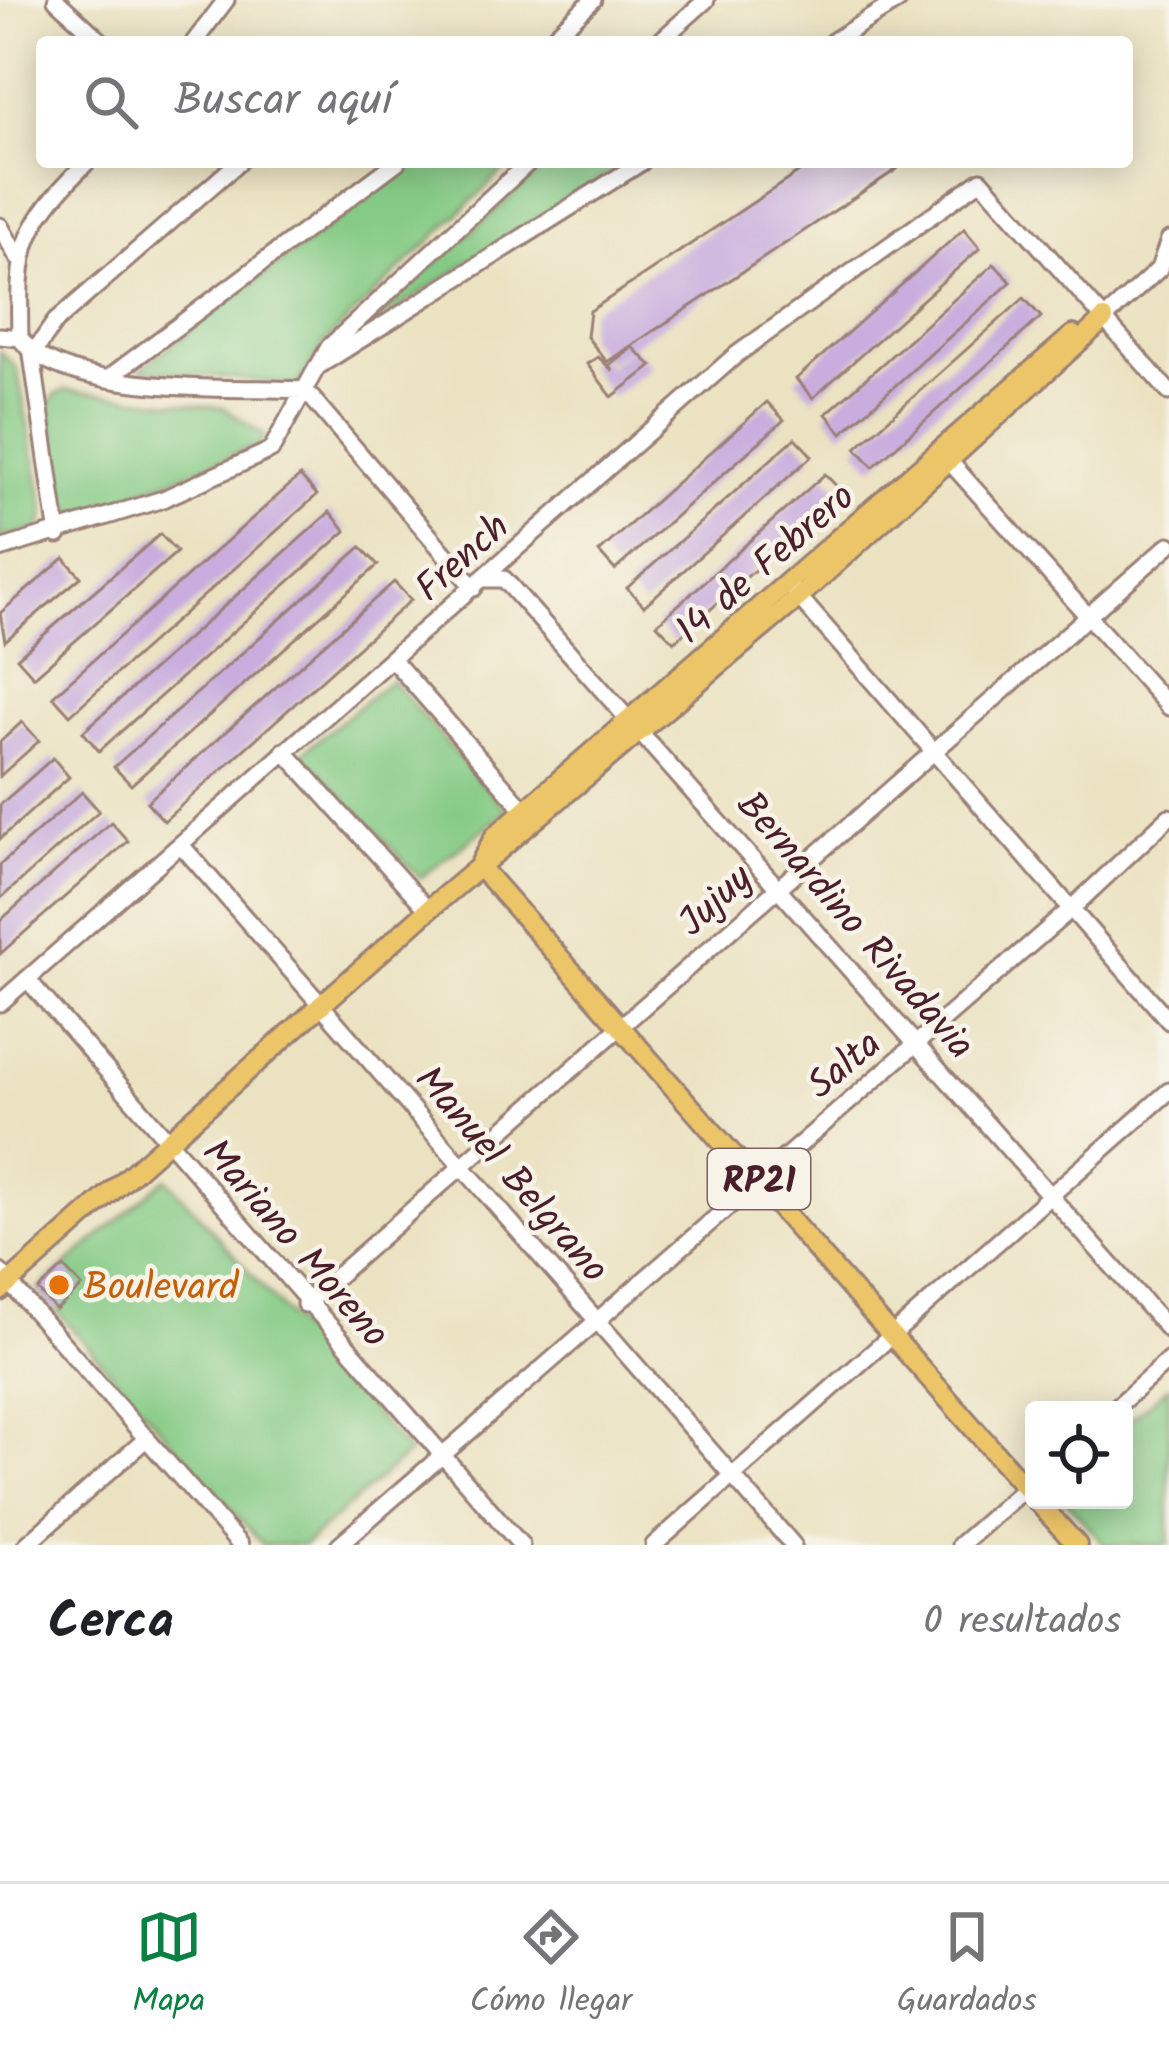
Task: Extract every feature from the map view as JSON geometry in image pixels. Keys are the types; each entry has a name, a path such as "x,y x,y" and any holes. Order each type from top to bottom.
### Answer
{"main road":[{"name":"14 de Febrero","path":"3,1282 168,1143 794,591 1080,329 1104,319"},
{"name":"14 de Febrero","path":"478,866 495,836 639,725"},
{"name":"RP21","path":"478,866 1025,1483"},
{"name":"RP21","path":"1047,1509 1077,1545"}],"street":[{"path":"56,0 95,36"},
{"path":"199,36 226,0"},
{"path":"554,36 593,0"},
{"path":"666,36 706,0"},
{"path":"842,36 899,0"},
{"path":"18,258 40,215 82,168"},
{"path":"58,535 32,355 55,322 228,168"},
{"path":"107,380 389,168"},
{"path":"0,549 164,499 271,450 329,346 519,168"},
{"path":"317,368 633,168"},
{"name":"French","path":"0,1003 736,355 984,182 1104,319"},
{"path":"0,226 18,258 20,338 32,355 59,370 107,380 305,390"},
{"name":"14 de Febrero","path":"1104,319 1159,269 1169,240"},
{"path":"1104,319 1169,392"},
{"path":"0,336 20,338"},
{"name":"Bernardino Rivadavia","path":"305,390 480,584 504,579 639,725 1169,1330"},
{"path":"945,456 1169,707"},
{"name":"Jujuy","path":"305,1304 1169,545"},
{"path":"794,591 1169,1021"},
{"path":"393,660 527,812"},
{"path":"284,752 428,910"},
{"name":"Salta","path":"339,1545 1071,909 1169,818"},
{"name":"Manuel Belgrano","path":"182,846 794,1545"},
{"name":"Mariano Moreno","path":"27,979 305,1304 520,1545"},
{"path":"653,1545 1169,1091"},
{"path":"3,1282 148,1438 239,1545"},
{"path":"1123,1401 1169,1360"},
{"path":"26,1545 148,1438"},
{"path":"960,1545 1025,1496"}],"green space":[{"path":"406,168 503,171 324,343 297,385 140,369"},
{"path":"543,168 618,168 355,335"},
{"path":"0,351 17,369 45,513 40,529 0,538"},
{"path":"65,390 224,408 264,435 262,444 80,515 67,508 49,407 54,396"},
{"path":"391,680 507,811 420,878 302,753"},
{"path":"166,1178 409,1453 304,1545 263,1545 38,1290"},
{"path":"1169,1386 1169,1545 1105,1545 1073,1509 1133,1509 1133,1417"}],"building":[{"path":"805,168 897,169 607,362 587,337 590,311"},
{"path":"964,229 980,248 813,398 796,379"},
{"path":"994,264 1011,282 842,433 826,414"},
{"path":"1024,298 1041,317 873,467 856,448"},
{"path":"632,347 652,366 612,397 587,364 598,357 613,371 609,365"},
{"path":"767,402 784,420 615,570 599,552"},
{"path":"795,438 812,456 644,606 627,588"},
{"path":"825,474 842,492 674,642 657,624"},
{"path":"300,476 317,495 70,715 53,696"},
{"path":"330,512 346,531 99,751 83,732"},
{"path":"160,534 177,552 34,677 17,658"},
{"path":"361,547 378,565 131,785 114,767"},
{"path":"64,558 81,577 5,641 0,613"},
{"path":"394,582 411,600 164,821 147,802"},
{"path":"22,722 39,741 0,776 0,742"},
{"path":"53,758 69,777 0,839 0,805"},
{"path":"82,792 99,811 0,899 0,865"},
{"path":"111,822 128,841 0,954 0,921"},
{"path":"64,1267 82,1287 56,1310 38,1290"}],"place":[{"name":"Boulevard","path":"59,1285"}]}
